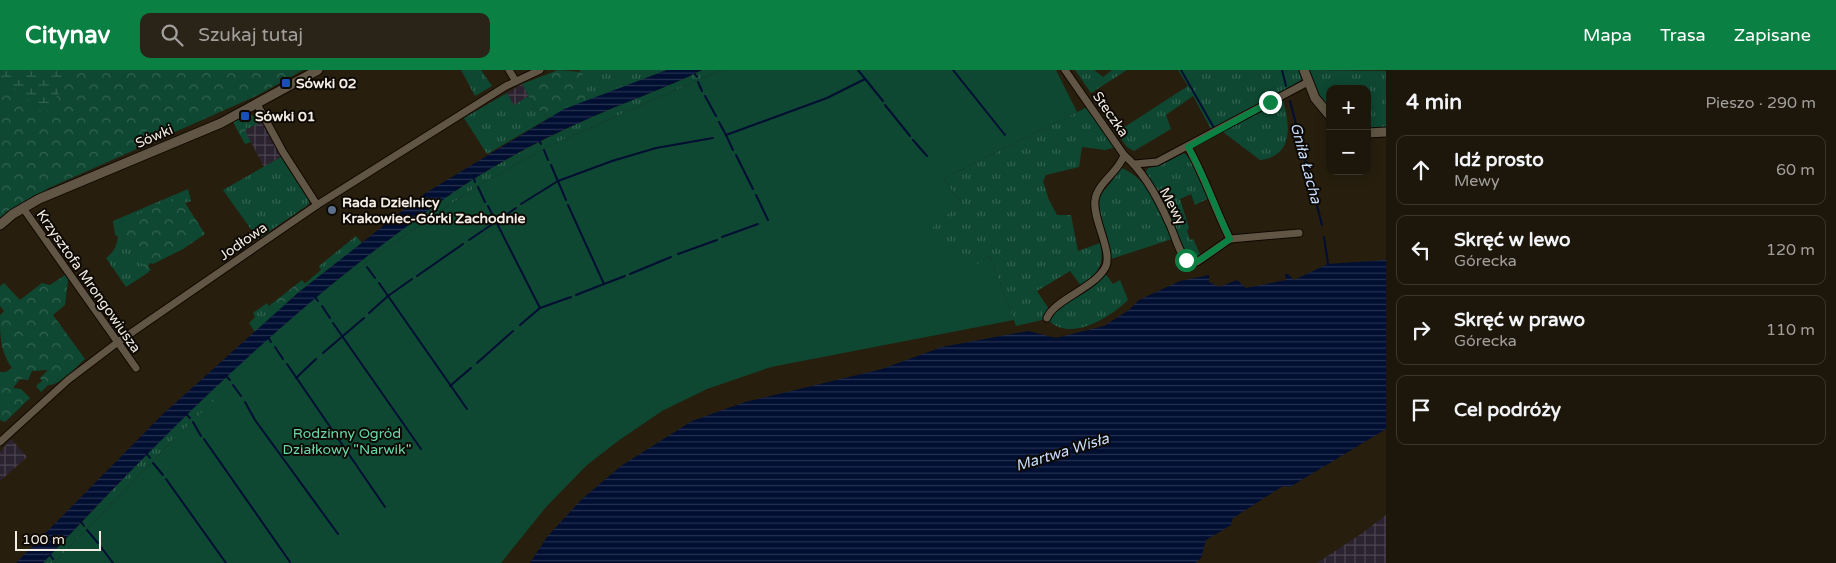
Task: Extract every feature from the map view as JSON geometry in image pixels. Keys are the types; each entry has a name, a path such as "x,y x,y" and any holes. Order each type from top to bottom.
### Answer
{"street":[{"name":"Sówki","path":"0,226 22,208 221,123 318,70"},
{"path":"509,70 516,80"},
{"name":"Jodłowa","path":"0,442 68,380 118,342 317,205 516,80 540,70"},
{"name":"Steczka","path":"1047,318 1054,309 1083,289 1105,268 1107,256 1096,217 1095,199 1099,190 1122,163 1124,155 1065,70"},
{"path":"1304,70 1319,105 1326,112"},
{"path":"1124,155 1135,164 1157,162 1308,82"},
{"path":"257,104 283,152 317,205"},
{"path":"1371,133 1386,132"},
{"path":"1188,147 1199,167 1230,239"},
{"name":"Mewy","path":"1135,164 1168,220 1182,253 1188,262 1193,263 1200,260 1230,239 1298,233"},
{"name":"Krzysztofa Mrongowiusza","path":"22,208 136,368"}],"shaded area":[{"path":"522,84 529,96 514,105 507,93"},
{"path":"262,121 281,157 264,167 245,131"},
{"path":"11,439 27,457 0,481 0,452"},
{"path":"1386,515 1386,563 1317,563 1361,534"}],"green space":[{"path":"0,70 303,70 258,95 49,188 0,218"},
{"path":"0,70 77,70 67,80 45,115 0,75"},
{"path":"461,70 481,70 492,86 475,96"},
{"path":"558,70 581,72 586,83 585,102 549,118 535,107 522,84"},
{"path":"579,70 667,70 585,102 581,72"},
{"path":"702,70 721,70 549,146 479,185 370,259 172,441 54,563 43,563 142,459 245,358 299,310 412,220 472,180 540,141"},
{"name":"Rodzinny Ogród Działkowy \"Narwik\"","path":"721,70 1056,70 1077,112 943,179 961,202 932,228 966,272 990,256 1014,320 771,367 707,389 662,411 587,465 546,507 501,563 54,563 172,441 226,389 370,259 479,185 549,146"},
{"path":"1075,70 1094,70 1103,77 1112,70 1127,70 1091,93"},
{"path":"1178,70 1299,70 1302,79 1290,88 1211,129 1193,96 1166,115 1171,129 1134,151 1127,147 1093,99 1100,95 1123,128 1188,86"},
{"path":"1309,70 1386,71 1386,129 1371,130 1371,85 1326,85 1326,107 1320,100"},
{"path":"507,93 514,105 529,96 535,107 549,118 487,154 464,118"},
{"path":"1282,97 1287,117 1287,137 1279,152 1271,157 1260,160 1223,132"},
{"path":"1088,108 1116,147 1105,150 1082,147 1079,167 1046,175 1043,181 1049,200 1057,215 1071,215 1078,251 1100,243 1101,262 1096,272 1082,287 1070,271 1037,291 1049,309 1042,320 1016,326 990,256 966,273 931,228 961,202 943,179"},
{"path":"252,115 259,123 247,129 240,118"},
{"path":"240,118 247,129 245,131 251,142 245,144 233,122"},
{"path":"1184,153 1194,162 1209,198 1195,205 1191,194 1180,199 1189,228 1187,230 1190,240 1193,239 1201,256 1194,261 1188,259 1184,252 1175,229 1145,173 1148,168 1159,166"},
{"path":"281,157 309,201 308,205 258,239 223,190"},
{"path":"1122,168 1132,174 1148,189 1159,208 1172,239 1111,259 1099,206 1100,196"},
{"path":"188,189 191,201 185,203 180,196 119,230 149,272 126,287 106,258 113,251 118,240 118,236 115,235 113,221"},
{"path":"180,195 205,234 183,249 153,264 150,263 148,266 151,270 147,272 119,230 120,226 137,215"},
{"path":"356,236 362,243 299,292 255,332 249,323 255,317 253,313 267,303 272,311 321,270 319,266"},
{"path":"1104,272 1113,284 1120,280 1128,300 1120,307 1101,320 1079,328 1068,329 1057,326 1048,320 1051,313"},
{"path":"65,275 68,280 65,305 53,315 85,359 63,379 48,385 41,392 36,386 42,381 40,378 48,370 32,371 28,380 20,379 13,388 21,389 30,398 5,422 0,420 0,372 6,372 12,368 5,356 0,330 0,315 4,311 0,306 0,286 4,283 20,300 42,283 50,285"},
{"path":"302,280 306,285 272,311 269,306"}],"water":[{"path":"667,70 702,70 540,141 485,172 442,200 346,273 255,351 168,433 43,563 16,563 163,414 299,292 424,194 564,109"},
{"name":"Martwa Wisła","path":"1386,260 1386,429 1290,487 1283,486 1233,518 1231,525 1206,540 1201,558 1195,563 530,563 547,537 582,499 621,466 692,421 745,402 882,369 942,347 1028,331 1056,338 1104,326 1129,310 1139,300 1180,281 1209,275 1209,282 1219,287 1237,280 1246,288 1286,280 1285,274 1288,274 1294,280 1328,264"}],"waterway":[{"path":"858,70 883,101"},
{"path":"953,70 1005,135"},
{"path":"1181,70 1214,128"},
{"name":"Gniła Łacha","path":"1282,70 1286,86"},
{"path":"719,122 726,135 827,98 865,79"},
{"path":"698,82 702,91"},
{"path":"705,96 716,116"},
{"name":"Gniła Łacha","path":"1290,101 1322,225"},
{"path":"885,105 910,136"},
{"path":"726,135 733,150"},
{"path":"521,204 558,181 612,161 656,148 713,138"},
{"path":"913,140 927,156"},
{"path":"544,150 548,160"},
{"path":"736,155 753,189"},
{"path":"551,165 566,200"},
{"path":"478,187 485,202"},
{"path":"756,195 768,220"},
{"path":"568,205 604,284 576,295"},
{"path":"488,206 540,308 520,325"},
{"path":"469,240 516,208"},
{"path":"722,237 758,224"},
{"name":"Gniła Łacha","path":"1324,237 1328,264"},
{"path":"678,254 717,240"},
{"path":"417,276 463,244"},
{"path":"630,274 671,257"},
{"path":"367,267 375,278"},
{"path":"604,284 625,276"},
{"path":"369,313 388,296 412,279"},
{"path":"379,283 467,409"},
{"path":"315,297 318,301"},
{"path":"540,308 571,297"},
{"path":"322,306 330,318"},
{"path":"323,353 364,318"},
{"path":"333,323 421,449"},
{"path":"477,363 513,331"},
{"path":"268,337 271,342"},
{"path":"275,347 283,359"},
{"path":"296,378 316,359"},
{"path":"287,364 385,507"},
{"path":"450,386 471,368"},
{"path":"226,376 230,380"},
{"path":"233,385 241,396"},
{"path":"245,402 255,420 338,534"},
{"path":"186,414 190,418"},
{"path":"193,422 201,436"},
{"path":"204,439 290,562"},
{"path":"146,453 150,458"},
{"path":"153,463 163,475"},
{"path":"166,479 226,563"},
{"path":"81,522 84,526"},
{"path":"87,530 98,543"},
{"path":"101,547 113,563"},
{"path":"50,555 53,559"}],"place":[{"name":"Sówki 02","path":"286,83"},
{"name":"Sówki 01","path":"245,116"},
{"name":"Rada Dzielnicy Krakowiec-Górki Zachodnie","path":"332,210"}],"route":[{"path":"1186,260 1190,263 1197,262 1230,239 1199,167 1188,147 1270,102"}]}
